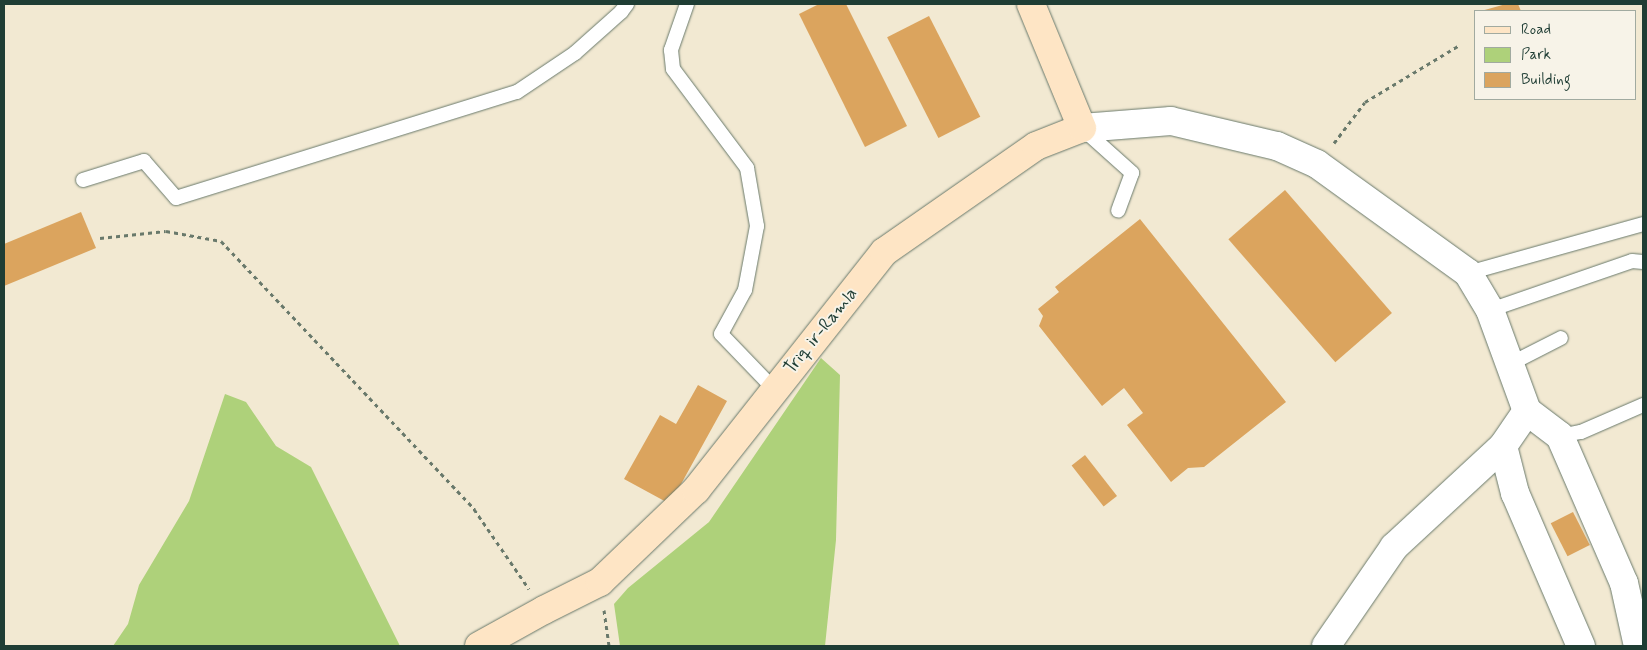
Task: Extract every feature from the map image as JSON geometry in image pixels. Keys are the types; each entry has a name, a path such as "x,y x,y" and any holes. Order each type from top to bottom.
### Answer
{"main road":[{"path":"1031,4 1082,128"},
{"name":"Triq ir-Ramla","path":"479,646 600,582 696,490 884,252 1036,146 1082,128"}],"street":[{"path":"1082,128 1171,121 1277,146 1317,164 1468,274 1490,310 1526,412 1560,436 1624,583 1638,646"},
{"path":"1326,646 1394,547 1503,446 1526,412"},
{"path":"1503,446 1515,493 1581,646"}],"lane":[{"path":"83,180 144,161 176,198 517,92 575,54 621,12 627,4"},
{"path":"687,4 672,50 673,69 747,168 757,226 745,290 721,334 774,389"},
{"path":"1082,128 1132,173 1118,211"},
{"path":"1468,274 1643,224"},
{"path":"1490,310 1632,261 1643,262"},
{"path":"1510,364 1561,338"},
{"path":"1560,436 1581,432 1643,405"}],"path":[{"path":"1317,164 1366,102 1458,46"},
{"path":"100,238 166,231 221,241 474,509 544,610"},
{"path":"600,582 608,646"}],"green space":[{"path":"821,358 840,375 836,540 825,646 620,646 614,604 628,588 709,522"},
{"path":"225,394 246,402 276,446 311,467 400,646 113,646 128,624 139,585 189,501"}],"building":[{"path":"819,4 846,4 907,126 865,147 799,14"},
{"path":"1506,4 1518,4 1521,10 1485,10"},
{"path":"929,16 980,117 938,138 887,37"},
{"path":"1285,190 1392,313 1335,362 1228,239"},
{"path":"81,212 96,248 4,286 4,244"},
{"path":"1140,219 1286,402 1204,467 1188,468 1171,482 1127,425 1143,413 1124,388 1102,406 1039,326 1043,316 1038,309 1059,292 1055,287"},
{"path":"698,385 727,401 670,504 624,479 660,415 676,424"},
{"path":"1085,455 1117,496 1104,506 1072,465"},
{"path":"1573,512 1590,545 1568,556 1551,523"}]}
